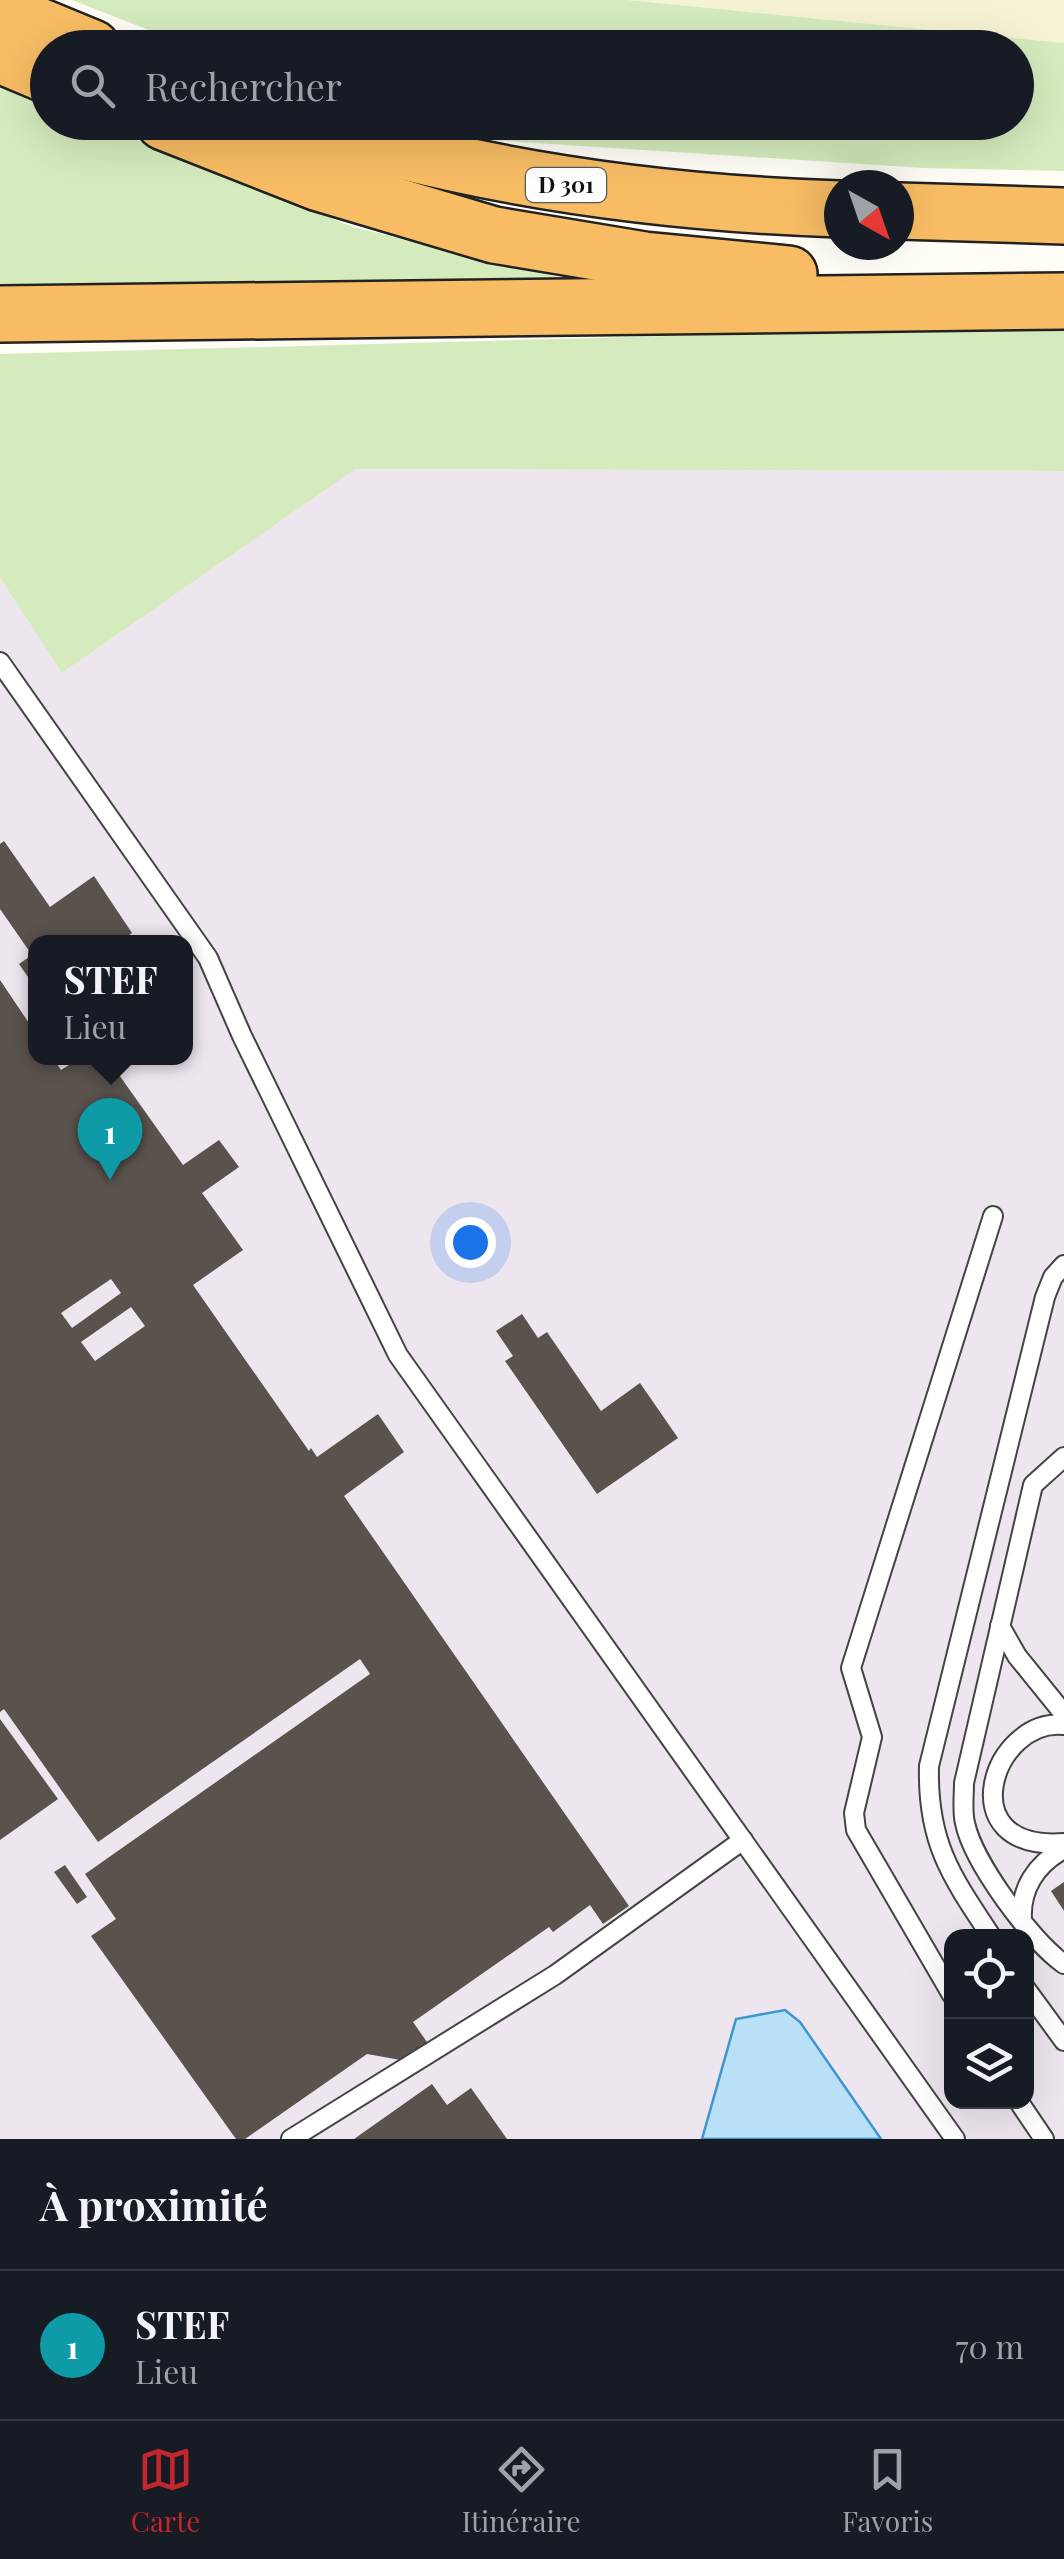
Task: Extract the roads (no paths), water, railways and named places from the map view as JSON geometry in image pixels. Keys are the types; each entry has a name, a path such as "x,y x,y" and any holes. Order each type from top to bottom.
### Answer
{"highway":[{"path":"0,10 48,30"},
{"path":"0,56 30,68"},
{"path":"210,140 318,182 494,236 644,260 824,278 1064,278"},
{"name":"D 301","path":"356,140 498,174 646,196 824,208"},
{"path":"914,211 1064,216"},
{"path":"0,314 1064,301"}],"lane":[{"path":"0,662 192,935"},
{"path":"193,937 208,958 398,1355 955,2139"},
{"path":"944,1981 856,1830 854,1813 872,1737 851,1668 993,1216"},
{"path":"987,1929 940,1852 932,1826 929,1766 1045,1297 1053,1276 1064,1264"},
{"path":"1064,1458 1032,1485 964,1783 964,1822 994,1883 1038,1941 1064,1964"},
{"path":"1000,1626 1018,1656 1064,1714"},
{"path":"1064,1725 1054,1724 1014,1744 991,1787 1002,1825 1016,1838 1038,1845 1064,1846"},
{"path":"292,2139 555,1976 743,1840"},
{"path":"1022,1920 1021,1899 1032,1876 1064,1846"},
{"path":"1034,2000 1064,2041"},
{"path":"1024,2109 1044,2139"}],"water":[{"path":"785,2010 800,2022 881,2139 702,2139 736,2019"}],"place":[{"name":"STEF","path":"110,1180"}]}
